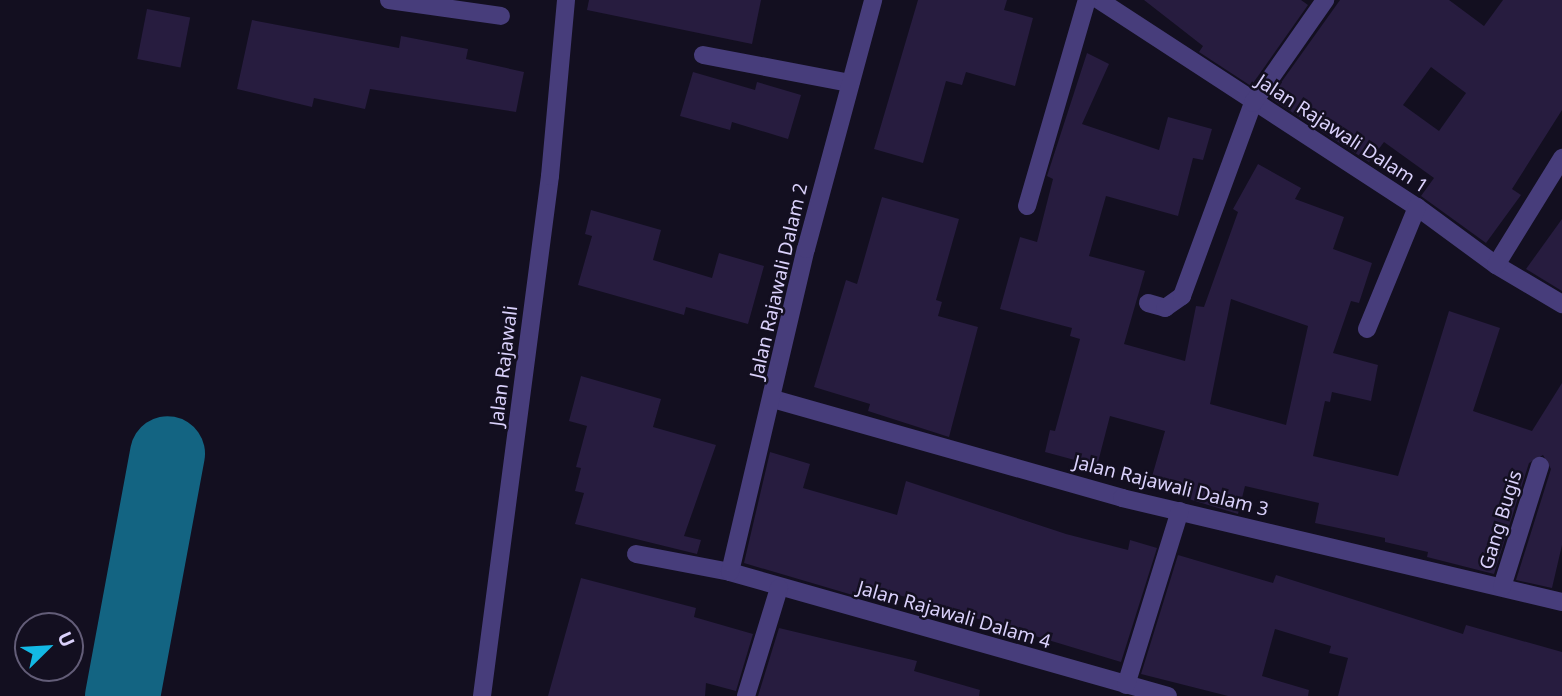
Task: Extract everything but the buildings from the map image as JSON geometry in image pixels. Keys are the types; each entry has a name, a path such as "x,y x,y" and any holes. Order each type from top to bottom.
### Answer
{"street":[{"path":"388,0 501,16"},
{"name":"Jalan Rajawali","path":"482,696 550,176 566,0"},
{"name":"Jalan Rajawali Dalam 2","path":"730,572 850,83 873,0"},
{"path":"1027,205 1087,0"},
{"name":"Jalan Rajawali Dalam 1","path":"1099,0 1253,103 1417,207 1496,265 1562,304"},
{"path":"1149,303 1165,309 1182,296 1253,103 1325,0"},
{"path":"703,55 850,83"},
{"path":"1496,265 1562,158"},
{"path":"1367,329 1417,207"},
{"name":"Jalan Rajawali Dalam 3","path":"773,399 1180,511 1562,602"},
{"name":"Gang Bugis","path":"1502,587 1540,466"},
{"path":"1126,685 1180,511"},
{"name":"Jalan Rajawali Dalam 4","path":"636,554 730,572 1168,696"},
{"path":"746,696 779,588"}],"taxiway":[{"path":"122,696 167,453"}]}
